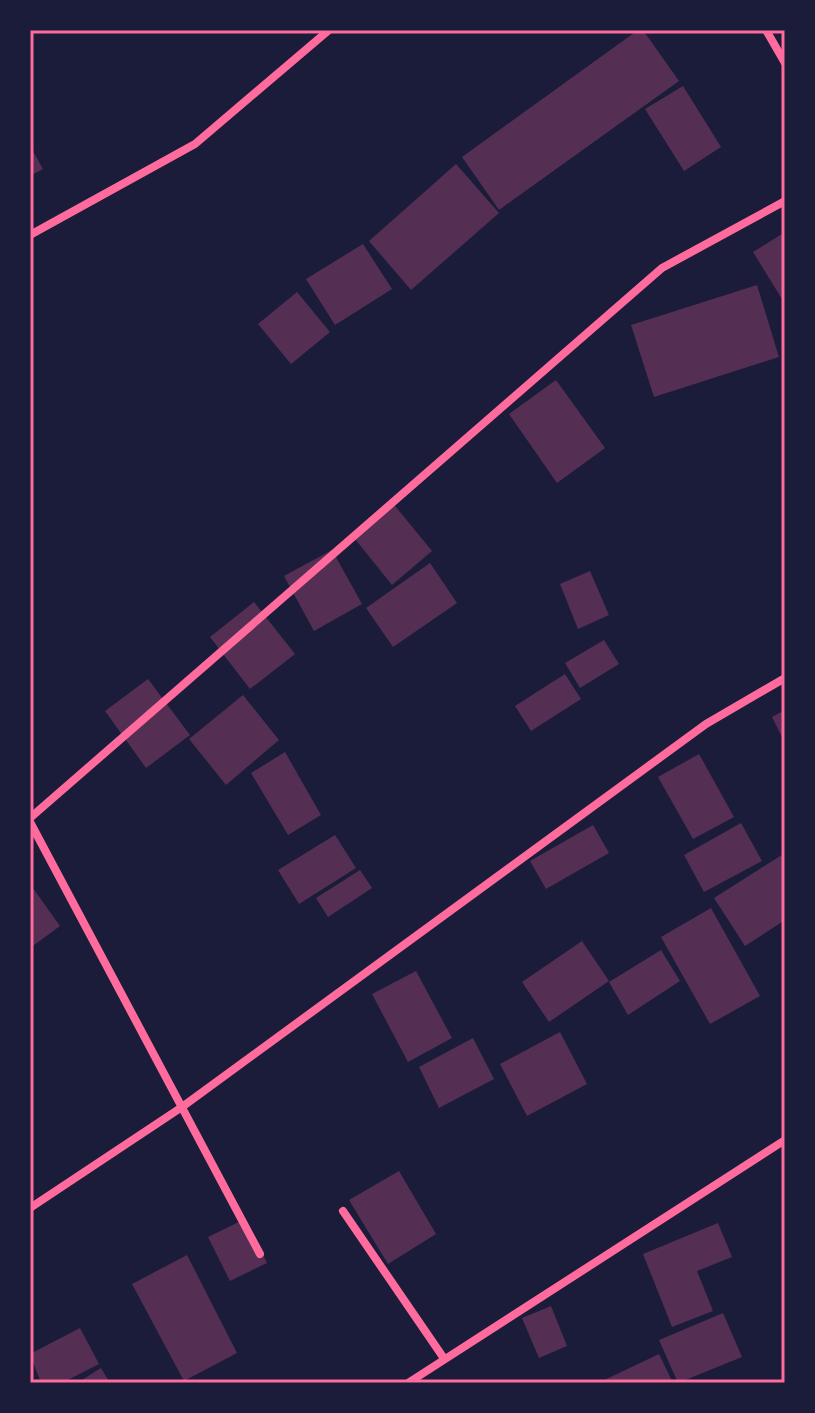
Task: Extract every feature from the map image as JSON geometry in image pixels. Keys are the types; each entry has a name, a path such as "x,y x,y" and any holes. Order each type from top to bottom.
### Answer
{"street":[{"path":"30,235 195,144 329,30"},
{"path":"766,30 785,63"},
{"path":"260,1254 30,820 662,268 785,201"},
{"path":"30,1208 182,1107 706,724 785,678"},
{"path":"408,1383 443,1357 785,1140"},
{"path":"343,1211 443,1357"}],"building":[{"path":"638,30 643,30 679,81 499,210 462,157"},
{"path":"683,86 721,147 684,171 645,109"},
{"path":"30,146 43,169 30,176"},
{"path":"456,164 499,213 411,290 369,241"},
{"path":"785,232 785,304 753,252"},
{"path":"363,244 392,289 335,325 306,279"},
{"path":"757,285 779,357 654,397 631,325"},
{"path":"297,292 330,332 291,364 258,324"},
{"path":"556,380 605,448 557,483 509,414"},
{"path":"391,501 432,551 392,585 351,534"},
{"path":"332,550 362,604 314,631 284,576"},
{"path":"430,563 457,603 393,647 366,608"},
{"path":"590,571 609,615 578,629 560,584"},
{"path":"254,602 295,654 250,689 210,637"},
{"path":"604,640 619,664 580,688 565,663"},
{"path":"565,674 581,699 531,731 515,706"},
{"path":"148,679 190,735 146,768 105,711"},
{"path":"243,695 279,740 226,785 189,739"},
{"path":"785,710 785,743 772,717"},
{"path":"285,752 321,815 288,835 251,773"},
{"path":"699,754 734,817 693,839 658,777"},
{"path":"741,823 762,861 704,892 684,855"},
{"path":"593,825 609,853 546,889 530,861"},
{"path":"335,835 356,868 299,904 278,870"},
{"path":"785,853 785,920 745,946 714,898"},
{"path":"360,870 372,888 328,917 316,898"},
{"path":"30,884 60,926 30,948"},
{"path":"711,908 760,996 710,1024 661,937"},
{"path":"582,941 609,981 549,1022 522,982"},
{"path":"661,950 680,981 628,1015 609,982"},
{"path":"416,971 452,1038 408,1062 372,994"},
{"path":"560,1032 587,1084 527,1116 500,1064"},
{"path":"473,1038 494,1079 439,1108 419,1067"},
{"path":"399,1171 436,1234 388,1264 349,1200"},
{"path":"245,1219 267,1263 230,1281 208,1237"},
{"path":"718,1223 732,1257 697,1271 713,1311 672,1327 643,1254"},
{"path":"187,1255 237,1353 184,1381 132,1284"},
{"path":"551,1306 567,1346 539,1358 522,1318"},
{"path":"723,1313 742,1357 678,1383 659,1340"},
{"path":"80,1328 99,1364 62,1383 41,1383 30,1354"},
{"path":"659,1354 673,1383 598,1383"},
{"path":"101,1368 110,1383 77,1383"}]}
